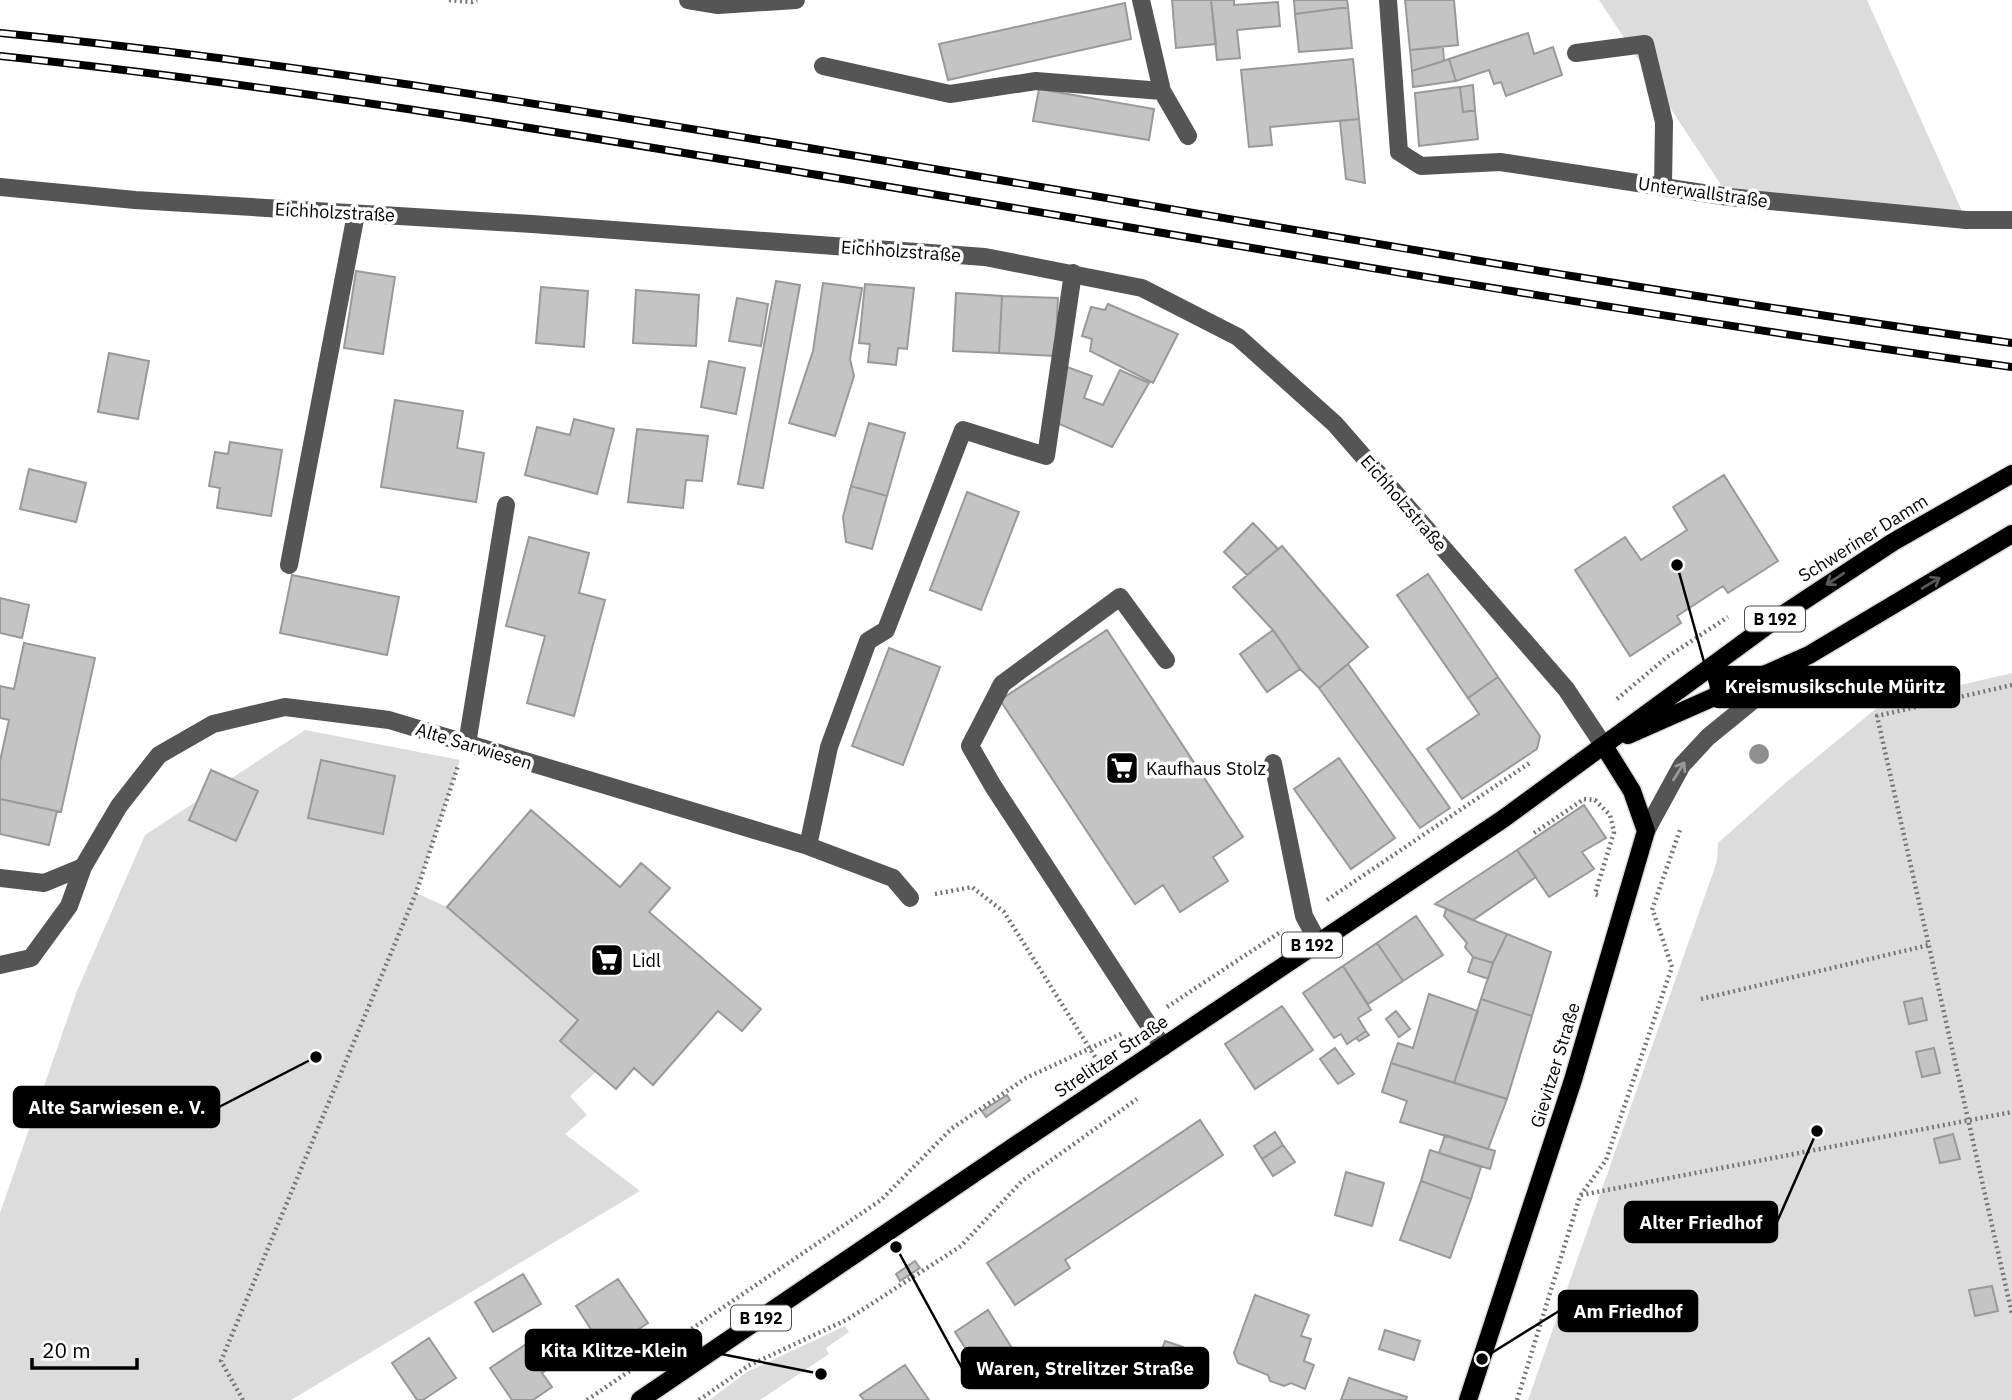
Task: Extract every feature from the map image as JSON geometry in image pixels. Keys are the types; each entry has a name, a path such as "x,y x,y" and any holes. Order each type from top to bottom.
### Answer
{"main road":[{"name":"Schweriner Damm","path":"1604,746 1660,702 1826,585 1893,542 2012,474"},
{"name":"B 192","path":"1604,746 1809,655 2012,534"},
{"path":"1604,746 1632,792 1646,831"},
{"name":"Strelitzer Straße","path":"646,1399 1109,1082 1503,819 1604,746"},
{"name":"Gievitzer Straße","path":"1468,1400 1573,1080 1646,831"}],"street":[{"path":"688,0 718,5 796,0"},
{"path":"1141,0 1162,92 1188,135"},
{"name":"Unterwallstraße","path":"1388,0 1399,152 1421,166 1500,162 1729,197 1953,219 2012,220"},
{"path":"1576,52 1645,44 1664,122 1663,187"},
{"path":"823,66 950,94 1036,81 1162,92"},
{"name":"Eichholzstraße","path":"0,187 135,200 532,224 985,257 1142,288 1238,337 1335,424 1566,689 1604,746"},
{"path":"289,565 356,214"},
{"path":"808,846 829,747 868,641 886,630 963,430 1046,456 1073,273"},
{"path":"467,744 506,505"},
{"path":"1163,1047 993,786 970,746 1002,684 1120,597 1166,660"},
{"path":"1646,831 1682,765 1708,737 1809,655"},
{"name":"Alte Sarwiesen","path":"0,965 32,958 69,906 83,867 119,806 159,755 213,724 285,706 389,720 808,846 893,878 910,898"},
{"path":"1273,763 1304,916 1318,942"},
{"path":"0,878 44,883 83,867"}],"path":[{"path":"449,0 477,0"},
{"path":"2012,685 1877,716 2012,1314"},
{"path":"243,1400 221,1361 416,893 467,744"},
{"path":"1527,838 1584,799 1595,800 1610,815 1614,832 1595,894 1653,911"},
{"path":"1517,1400 1580,1196 1606,1160 1672,967 1653,911 1686,815"},
{"path":"910,898 972,887 1004,912 1109,1082"},
{"path":"1701,999 1928,944"},
{"path":"699,1400 748,1366 848,1319 961,1246 1022,1181 1147,1093"},
{"path":"1580,1196 2012,1112"}],"shaded area":[{"path":"1599,0 1867,0 1966,220 1729,197"},
{"path":"2012,673 2012,1400 1528,1400 1717,861 1718,843 1783,785 1883,703"},
{"path":"305,730 460,760 416,893 447,907 578,1020 561,1041 596,1072 570,1096 587,1115 565,1134 640,1191 291,1400 0,1400 0,1213 77,991 145,835"},
{"path":"845,1326 849,1332 826,1348 829,1354 760,1400 709,1400 747,1372"}],"building":[{"path":"1172,0 1211,0 1216,44 1176,48"},
{"path":"1211,0 1234,0 1234,5 1278,2 1280,26 1237,30 1240,58 1217,60"},
{"path":"1294,0 1347,0 1348,7 1295,14"},
{"path":"1405,0 1454,0 1458,45 1410,50"},
{"path":"1125,3 1131,39 948,80 939,44"},
{"path":"1348,7 1352,48 1299,52 1295,14"},
{"path":"1528,33 1534,54 1553,47 1562,75 1506,96 1501,82 1494,84 1489,70 1456,81 1449,59"},
{"path":"1443,47 1444,61 1412,71 1410,50"},
{"path":"1353,59 1359,119 1270,127 1272,145 1249,147 1241,70"},
{"path":"1449,59 1456,81 1413,87 1412,71"},
{"path":"1473,85 1475,110 1463,112 1460,87"},
{"path":"1460,87 1463,112 1475,110 1478,139 1419,146 1415,93"},
{"path":"1039,89 1154,109 1149,140 1033,121"},
{"path":"1359,119 1365,183 1346,179 1340,121"},
{"path":"356,271 395,277 383,354 344,348"},
{"path":"776,281 800,285 763,488 738,484"},
{"path":"823,283 862,288 850,359 854,376 835,436 789,423 813,351"},
{"path":"865,284 914,288 907,349 898,348 896,365 868,362 870,344 859,343"},
{"path":"541,287 588,291 584,347 536,343"},
{"path":"636,290 699,295 696,346 633,343"},
{"path":"956,293 1002,296 999,353 953,351"},
{"path":"1002,296 1058,298 1055,356 999,353"},
{"path":"737,298 768,304 761,346 729,341"},
{"path":"1108,304 1178,334 1153,383 1090,351 1092,339 1082,336 1091,307 1105,310"},
{"path":"109,353 149,361 138,419 98,412"},
{"path":"709,361 745,368 736,414 701,407"},
{"path":"1067,367 1092,376 1084,398 1103,405 1120,370 1149,383 1112,447 1057,423"},
{"path":"395,400 463,411 457,448 484,453 476,502 381,487"},
{"path":"574,419 614,429 597,494 525,475 537,427 570,435"},
{"path":"869,423 905,433 887,496 851,486"},
{"path":"637,429 708,436 702,481 686,480 683,508 628,502"},
{"path":"230,442 282,450 271,516 217,508 220,488 209,486 215,452 228,454"},
{"path":"29,469 86,483 76,522 20,509"},
{"path":"1724,475 1778,561 1728,593 1723,586 1677,616 1681,623 1630,656 1575,570 1625,537 1641,560 1687,530 1673,507"},
{"path":"851,486 887,496 872,549 846,542 843,517"},
{"path":"967,492 1019,512 981,610 930,590"},
{"path":"1253,523 1278,549 1247,575 1224,552"},
{"path":"529,537 589,553 579,593 605,600 574,716 527,703 545,636 506,626"},
{"path":"1282,546 1368,647 1319,688 1300,669 1273,630 1233,587"},
{"path":"1428,574 1498,677 1468,698 1397,595"},
{"path":"292,575 399,597 387,655 280,633"},
{"path":"0,598 29,605 22,638 0,633"},
{"name":"Kaufhaus Stolz","path":"1107,630 1243,837 1213,857 1228,881 1180,912 1163,885 1135,904 1000,700"},
{"path":"1273,630 1300,669 1267,692 1240,654"},
{"path":"24,643 95,658 61,812 0,799 0,761 9,720 0,718 0,686 14,689"},
{"path":"889,648 940,667 903,765 852,746"},
{"path":"1348,664 1450,808 1420,828 1319,688"},
{"path":"1498,677 1540,736 1537,749 1462,799 1427,749 1479,714 1468,698"},
{"path":"1339,758 1395,838 1351,869 1294,789"},
{"path":"321,760 395,776 383,834 308,818"},
{"path":"211,770 258,791 236,841 189,820"},
{"path":"0,799 57,811 49,845 0,834"},
{"path":"1584,805 1606,838 1582,852 1594,869 1549,897 1517,850"},
{"name":"Lidl","path":"531,810 620,887 641,863 670,888 649,912 761,1009 742,1031 718,1011 653,1085 634,1068 616,1089 560,1041 578,1020 447,907"},
{"path":"1517,850 1536,877 1473,920 1435,904"},
{"path":"1446,909 1507,934 1493,963 1473,957 1465,947 1467,943 1444,916"},
{"path":"1416,916 1443,955 1403,981 1377,943"},
{"path":"1507,934 1551,952 1532,1016 1481,999 1493,963"},
{"path":"1377,943 1403,981 1368,1004 1343,966"},
{"path":"1473,957 1493,963 1488,979 1468,972"},
{"path":"1343,966 1371,1010 1358,1018 1366,1031 1347,1044 1341,1034 1334,1038 1303,993"},
{"path":"1429,994 1478,1011 1454,1083 1391,1063 1398,1043 1413,1048"},
{"path":"1922,998 1927,1020 1909,1024 1904,1002"},
{"path":"1481,999 1532,1016 1507,1099 1454,1083"},
{"path":"1282,1006 1313,1050 1255,1089 1225,1044"},
{"path":"1396,1011 1410,1029 1399,1037 1386,1019"},
{"path":"1366,1031 1369,1035 1359,1041 1356,1038"},
{"path":"1335,1048 1354,1074 1338,1084 1320,1059"},
{"path":"1934,1048 1940,1073 1922,1077 1916,1052"},
{"path":"1391,1063 1507,1099 1488,1149 1400,1122 1407,1101 1382,1092"},
{"path":"1007,1095 1010,1100 986,1117 982,1111"},
{"path":"1200,1120 1223,1155 1065,1260 1070,1268 1015,1305 987,1263"},
{"path":"1275,1132 1283,1145 1262,1159 1254,1146"},
{"path":"1953,1134 1960,1159 1940,1163 1934,1139"},
{"path":"1445,1135 1495,1151 1490,1169 1439,1153"},
{"path":"1283,1145 1295,1162 1273,1176 1262,1159"},
{"path":"1430,1150 1481,1167 1471,1199 1421,1181"},
{"path":"1346,1172 1384,1183 1372,1226 1335,1215"},
{"path":"1421,1181 1471,1199 1450,1258 1400,1240"},
{"path":"915,1261 920,1268 900,1281 896,1274"},
{"path":"523,1274 541,1304 493,1332 475,1302"},
{"path":"618,1279 648,1323 605,1351 576,1306"},
{"path":"1992,1286 1998,1311 1975,1316 1969,1290"},
{"path":"1255,1295 1309,1315 1301,1336 1311,1339 1304,1361 1314,1365 1305,1389 1291,1383 1284,1386 1270,1381 1268,1375 1238,1363 1234,1353"},
{"path":"988,1310 1017,1356 984,1377 955,1332"},
{"path":"1385,1330 1420,1341 1414,1360 1379,1349"},
{"path":"543,1333 561,1360 542,1373 552,1387 533,1400 512,1400 490,1368"},
{"path":"429,1338 456,1378 423,1400 417,1400 392,1363"},
{"path":"1165,1341 1183,1347 1178,1361 1160,1355"},
{"path":"905,1365 929,1400 864,1400 860,1395"},
{"path":"1349,1378 1407,1397 1406,1400 1341,1400"}],"railway":[{"path":"0,33 198,55 494,98 1553,273 2012,343"},
{"path":"0,56 301,93 501,123 1557,298 2012,367"}],"place":[{"name":"Kreismusikschule Müritz","path":"1677,565"},
{"name":"Kaufhaus Stolz","path":"1122,768"},
{"name":"Lidl","path":"607,960"},
{"name":"Alte Sarwiesen e. V.","path":"316,1057"},
{"name":"Alter Friedhof","path":"1817,1131"},
{"name":"Waren, Strelitzer Straße","path":"896,1247"},
{"name":"Am Friedhof","path":"1482,1359"},
{"name":"Kita Klitze-Klein","path":"821,1374"}]}
